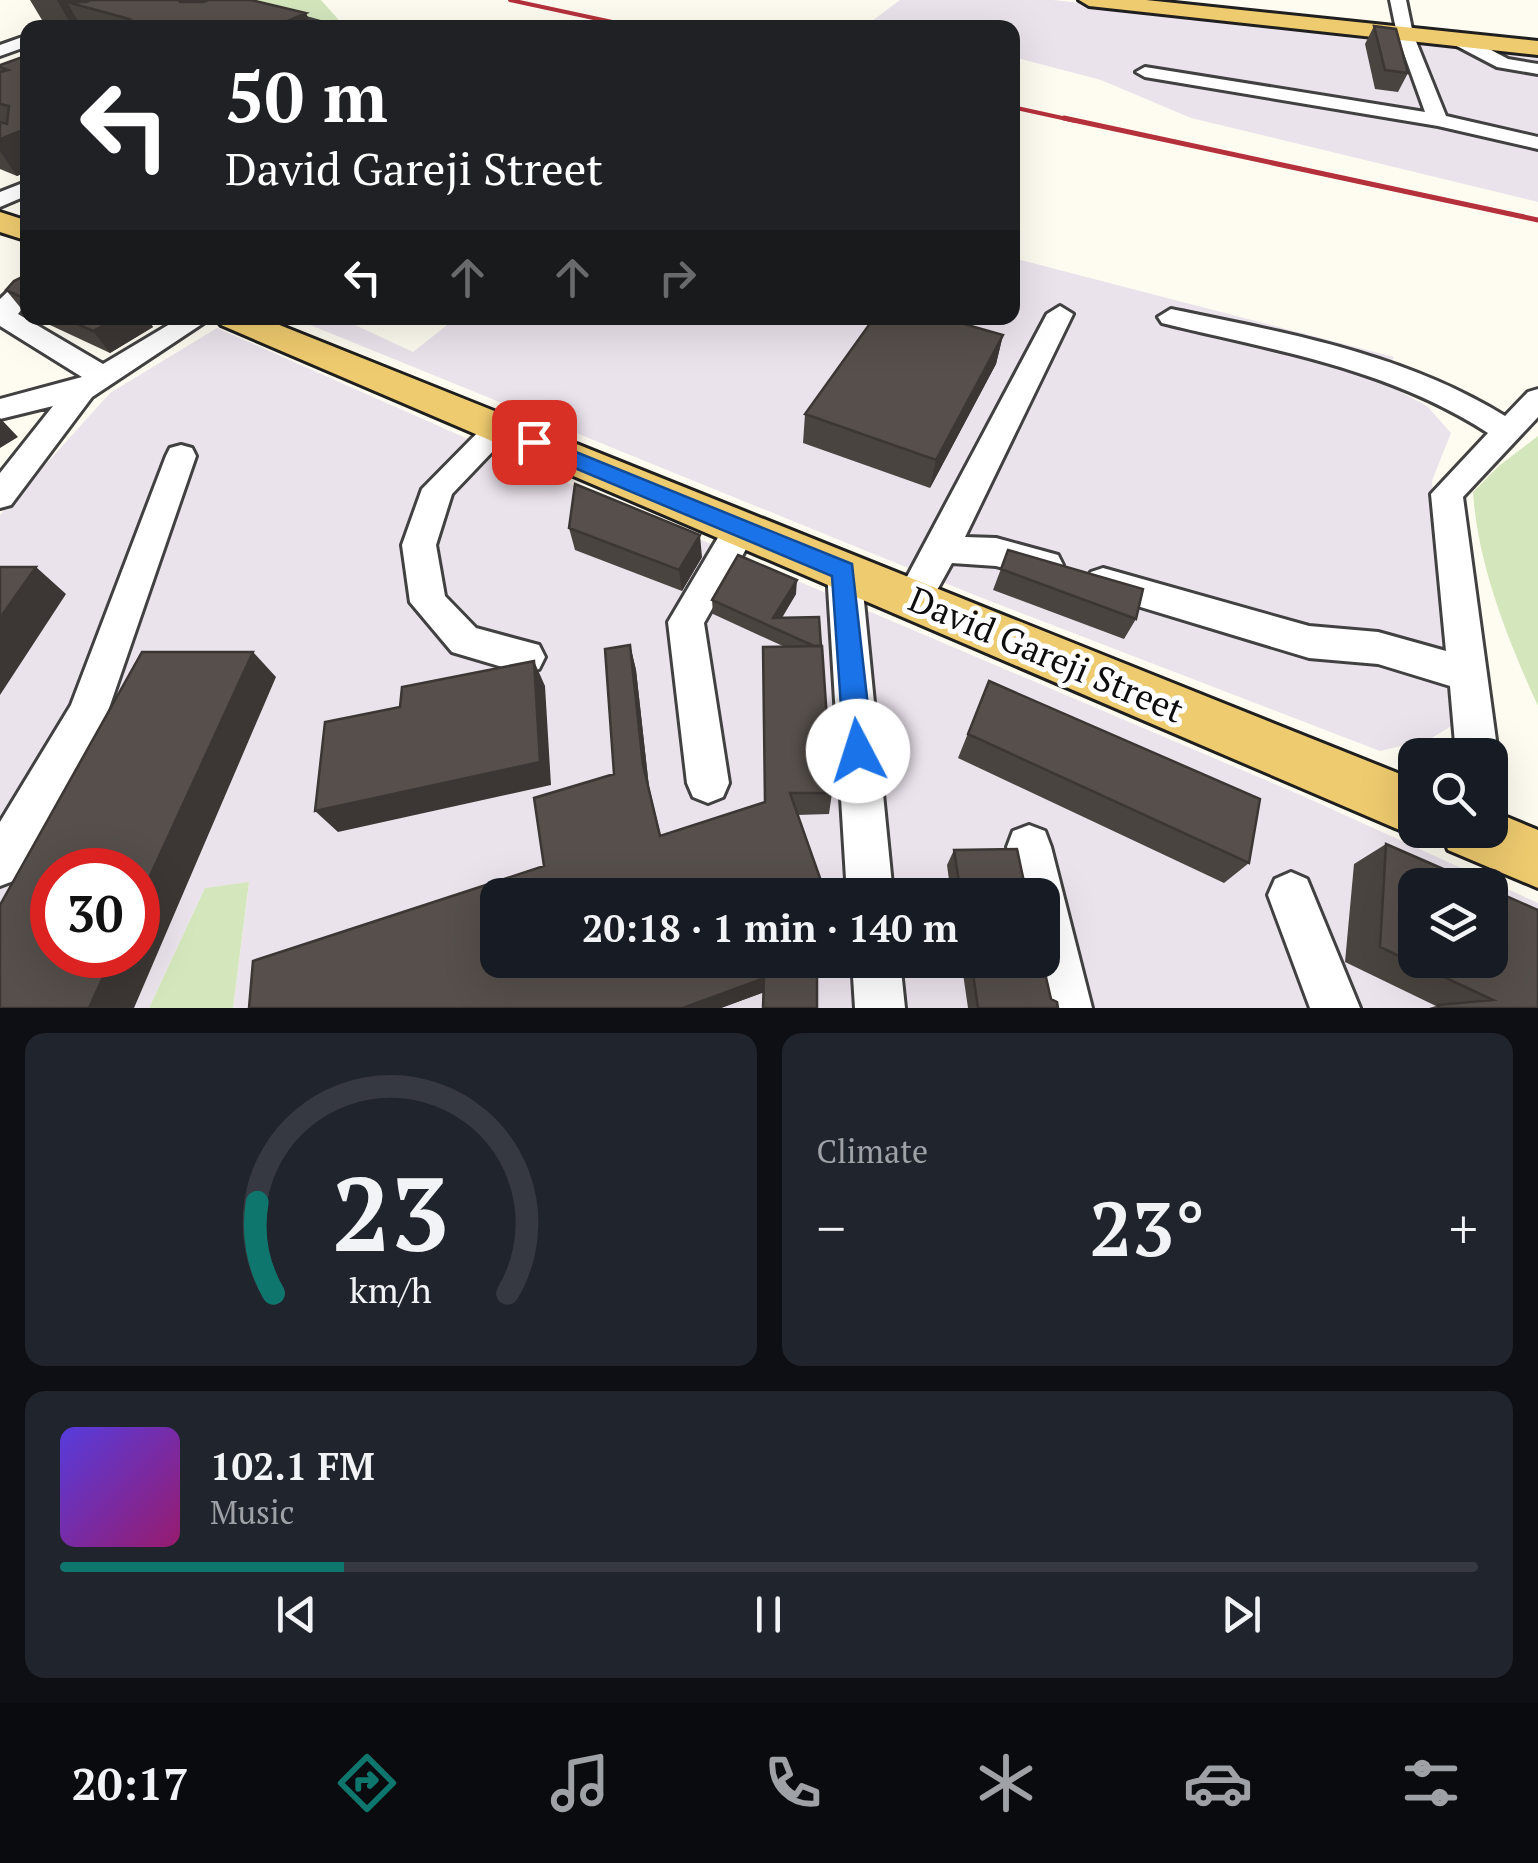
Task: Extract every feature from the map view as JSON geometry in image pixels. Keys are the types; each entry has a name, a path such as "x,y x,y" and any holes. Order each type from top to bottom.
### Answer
{"main road":[{"path":"1089,0 1538,48"},
{"name":"David Gareji Street","path":"251,325 1398,801"}],"street":[{"path":"218,0 297,20"},
{"path":"1398,0 1405,34 1438,120"},
{"path":"220,20 250,8"},
{"path":"1460,40 1503,63 1538,68"},
{"path":"1145,72 1438,120 1538,144"},
{"path":"20,294 2,316 93,384"},
{"path":"913,600 1060,314"},
{"path":"1171,318 1323,350 1371,365 1461,402 1507,431"},
{"path":"0,408 93,384 187,325"},
{"path":"0,496 93,384"},
{"path":"1475,738 1448,494 1538,399"},
{"path":"500,428 438,489 419,545 428,602 452,628 465,641 526,657"},
{"path":"0,864 87,714 181,456"},
{"path":"708,783 686,622 741,528"},
{"path":"942,549 996,552 1309,642 1378,648 1468,674"},
{"path":"844,571 869,878"},
{"path":"1029,846 1036,878"},
{"path":"1291,895 1335,1008"},
{"path":"878,978 880,1008"},
{"path":"1060,978 1067,1008"}],"shaded area":[{"path":"900,0 1053,0 1538,52 1538,202 1191,118 1101,80 1020,59 1020,20 873,20"},
{"path":"1020,260 1394,357 1380,381 1427,406 1451,433 1432,481 1447,649 1444,667 1453,725 1432,738 1398,738 1398,747 1380,751 982,598 310,325 355,325 413,352 447,325 1020,325"},
{"path":"217,328 570,484 1303,796 1398,839 1398,848 1417,848 1461,868 1398,868 1398,978 1508,978 1508,889 1538,903 1538,1008 233,1008 249,883 205,888 149,1008 0,1008 0,515 110,393"}],"green space":[{"path":"230,0 321,0 339,20 311,20"},
{"path":"1538,436 1538,706 1488,575 1473,492"},
{"path":"249,882 233,1008 149,1008 205,888"}],"building":[{"path":"251,0 306,13 290,20 126,20 67,2"},
{"path":"1374,26 1396,29 1408,73 1385,70"},
{"path":"20,58 20,131 0,139 0,122 7,124 9,106 0,104 0,72 8,70 0,65"},
{"path":"20,278 20,296 6,290"},
{"path":"80,325 104,325 93,331"},
{"path":"869,325 968,325 1003,335 936,460 805,414"},
{"path":"575,484 700,535 679,570 569,528"},
{"path":"1008,550 1143,589 1136,619 1001,569"},
{"path":"738,555 797,580 773,618 819,617 821,646 712,600"},
{"path":"0,567 36,567 0,618"},
{"path":"630,645 643,765 660,836 765,802 763,647 822,646 832,793 790,793 820,878 507,878 544,866 534,798 614,774 605,649"},
{"path":"142,652 253,652 160,854 160,848 32,848"},
{"path":"534,661 540,762 315,811 325,722 400,707 402,687"},
{"path":"989,681 1260,799 1249,863 968,734"},
{"path":"1386,844 1441,868 1398,868 1398,955 1380,947"},
{"path":"1017,849 1023,878 958,878 954,850"},
{"path":"30,852 30,978 103,978 89,1008 0,1008 0,905"},
{"path":"480,887 480,978 764,978 683,1008 249,1008 253,961"},
{"path":"1508,897 1538,910 1538,1008 1438,1005 1493,1000 1446,978 1508,978"},
{"path":"764,978 817,978 817,1008 763,1008"},
{"path":"974,978 1046,978 1051,999 1058,1008 978,1008"}],"railway":[{"path":"510,0 603,20"},
{"path":"1020,109 1076,121"},
{"path":"1064,118 1538,220"}],"route":[{"path":"534,442 844,571 858,751"}]}
